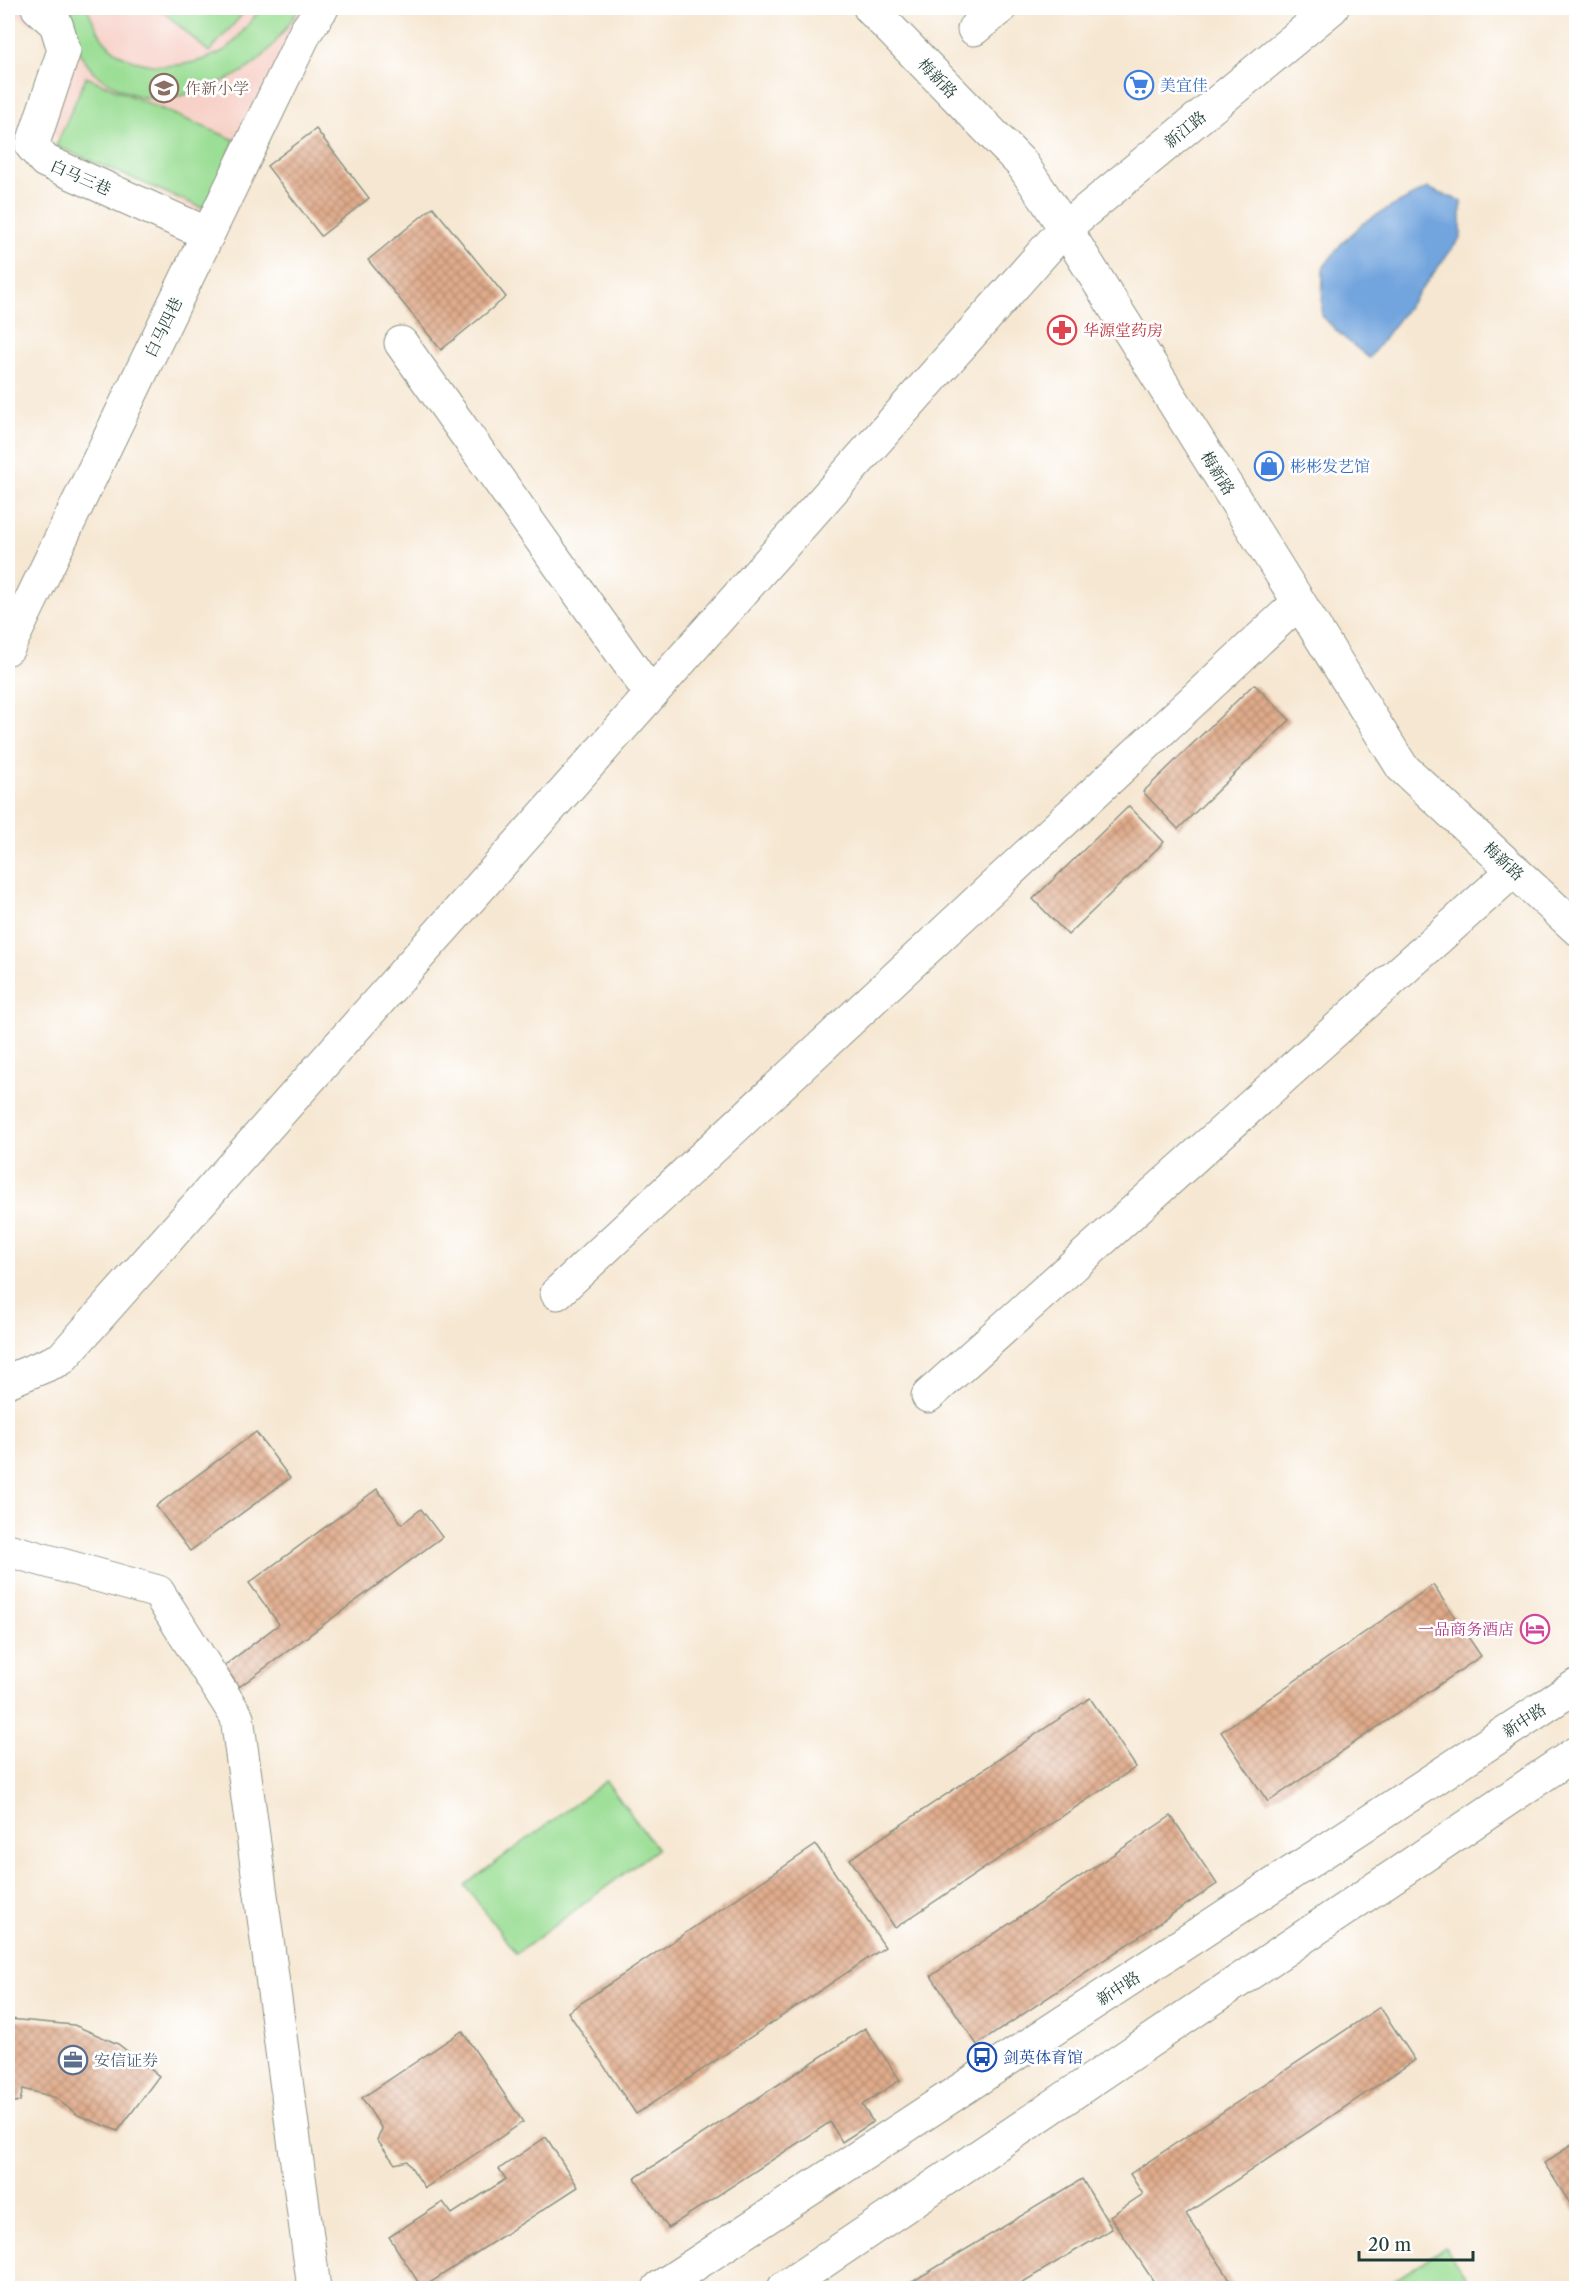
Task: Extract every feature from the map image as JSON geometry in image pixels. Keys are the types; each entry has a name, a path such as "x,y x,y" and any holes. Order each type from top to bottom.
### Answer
{"street":[{"name":"白马三巷","path":"38,8 56,24 64,50 32,146 45,161 208,234"},
{"name":"白马四巷","path":"8,648 306,31 322,8"},
{"name":"梅新路","path":"870,8 1022,164 1065,228 1402,767 1576,928"},
{"path":"974,29 1000,8"},
{"name":"新江路","path":"8,1382 62,1359 1065,228 1332,8"},
{"path":"401,343 651,694"},
{"path":"557,1293 1299,602"},
{"path":"928,1396 1514,870"},
{"path":"8,1550 158,1592 237,1717 314,2289"},
{"name":"新中路","path":"661,2288 1576,1686"},
{"path":"784,2289 1576,1753"}],"shaded area":[{"name":"作新小学","path":"8,8 310,8 210,219 47,132 73,45 8,12"}],"green space":[{"path":"59,8 87,8 101,36 116,51 145,64 162,66 195,62 225,50 239,37 261,8 300,8 282,34 251,66 207,88 160,99 141,97 126,92 94,72 78,50"},
{"path":"159,8 248,8 209,52"},
{"path":"86,77 235,140 205,209 56,146"},
{"path":"606,1781 657,1849 516,1954 465,1885"},
{"path":"1445,2247 1474,2288 1383,2288"}],"water":[{"path":"1427,188 1461,201 1461,237 1369,358 1322,316 1323,268 1341,244 1367,220"}],"building":[{"path":"316,129 369,198 321,236 267,166"},
{"path":"433,207 506,297 441,350 368,260"},
{"path":"1254,684 1290,720 1178,829 1143,792"},
{"path":"1129,806 1164,842 1068,935 1033,899"},
{"path":"256,1432 290,1478 190,1551 156,1506"},
{"path":"377,1489 402,1524 421,1509 442,1537 239,1687 224,1666 279,1624 249,1583"},
{"path":"1433,1585 1481,1656 1268,1802 1221,1732"},
{"path":"1090,1698 1136,1767 895,1928 850,1859"},
{"path":"1171,1816 1217,1884 977,2045 931,1976"},
{"path":"816,1845 885,1947 636,2114 568,2012"},
{"path":"1380,2007 1415,2060 1186,2214 1236,2288 1158,2288 1110,2216 1143,2194 1130,2174"},
{"name":"安信证券","path":"8,2019 74,2025 118,2044 159,2076 118,2131 78,2115 54,2097 23,2089 20,2101 8,2103"},
{"path":"865,2028 900,2080 862,2105 873,2122 842,2142 830,2122 668,2228 635,2178"},
{"path":"462,2031 523,2122 425,2188 407,2161 395,2164 377,2140 382,2129 362,2098"},
{"path":"546,2137 578,2187 422,2288 389,2237 443,2202 452,2214 506,2179 499,2169"},
{"path":"1576,2142 1576,2213 1544,2163"},
{"path":"1082,2179 1112,2229 1013,2288 909,2288 907,2285"}],"place":[{"name":"美宜佳","path":"1139,85"},
{"name":"作新小学","path":"164,88"},
{"name":"华源堂药房","path":"1062,330"},
{"name":"彬彬发艺馆","path":"1269,466"},
{"name":"一品商务酒店","path":"1535,1629"},
{"name":"剑英体育馆","path":"982,2057"},
{"name":"安信证券","path":"73,2060"}]}
